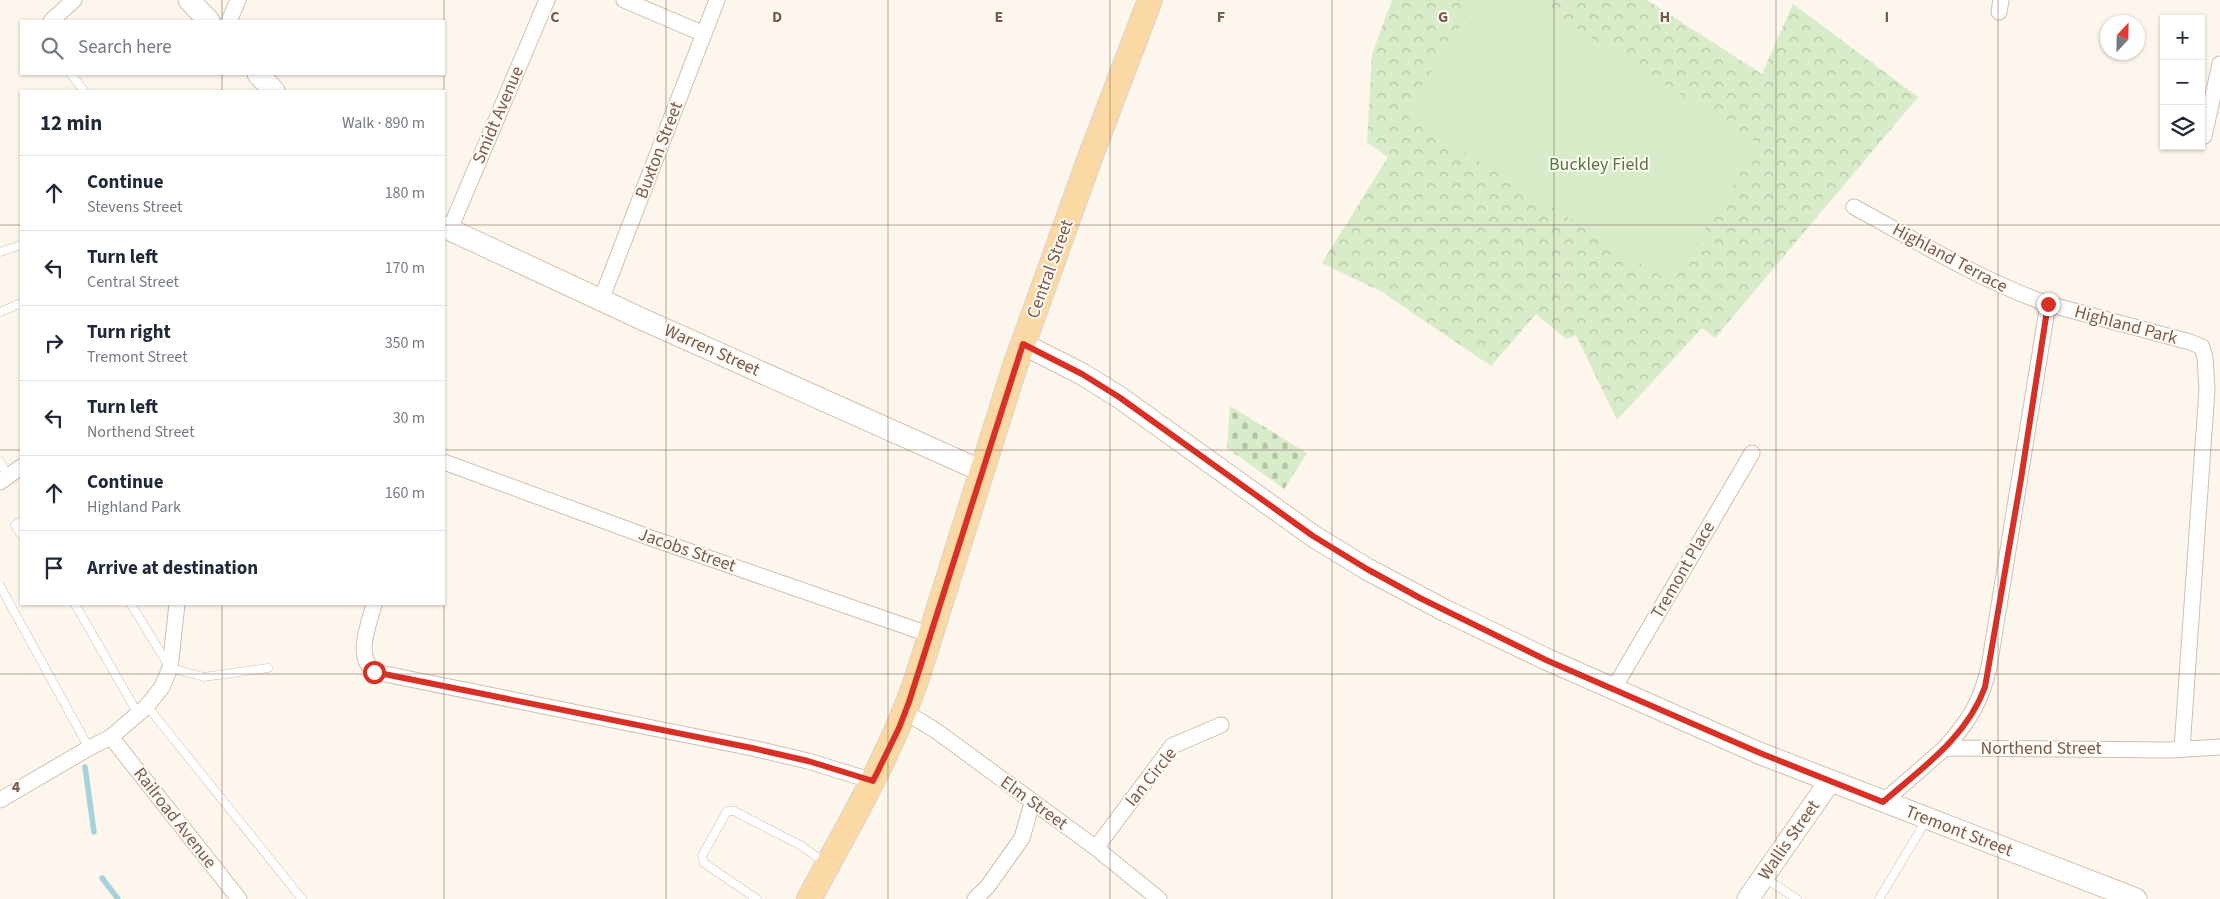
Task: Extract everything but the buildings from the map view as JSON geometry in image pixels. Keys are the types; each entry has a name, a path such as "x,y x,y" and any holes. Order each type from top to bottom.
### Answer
{"main road":[{"name":"Central Street","path":"808,899 873,781 905,712 1023,344 1091,155 1150,0"}],"street":[{"path":"52,20 74,0"},
{"path":"189,0 208,20"},
{"path":"229,20 238,0"},
{"name":"Smidt Avenue","path":"447,228 547,0"},
{"path":"624,0 704,34"},
{"name":"Buxton Street","path":"601,300 717,0"},
{"path":"2205,132 2219,72"},
{"path":"259,75 273,90"},
{"name":"Highland Terrace","path":"1854,207 1991,281 2048,304"},
{"name":"Warren Street","path":"447,228 601,300 982,471"},
{"path":"1883,802 1945,748 1962,729 1977,706 1989,667 2048,304"},
{"name":"Highland Park","path":"2048,304 2190,342 2202,347 2204,352 2206,389 2182,749"},
{"name":"Tremont Street","path":"1023,344 1082,374 1119,397 1313,536 1350,559 1444,610 1546,660 1760,753 2127,898"},
{"name":"Tremont Place","path":"1614,688 1752,452"},
{"name":"Jacobs Street","path":"445,462 651,538 931,635"},
{"path":"4,479 20,468"},
{"path":"0,800 111,737 143,710 162,688 170,668 177,605"},
{"path":"374,605 364,648 365,662 374,672 761,750 808,761 873,781"},
{"name":"Elm Street","path":"905,712 935,730 1032,803 1096,848 1159,899"},
{"name":"Ian Circle","path":"1096,848 1172,746 1220,725"},
{"name":"Railroad Avenue","path":"111,737 239,899"},
{"name":"Northend Street","path":"1945,748 2182,749 2220,747"},
{"name":"Wallis Street","path":"1748,899 1830,781"},
{"path":"975,899 988,886 1022,838 1032,803"}],"lane":[{"path":"72,75 83,90"},
{"path":"0,252 20,245"},
{"path":"0,312 20,303"},
{"path":"0,462 4,479"},
{"path":"20,522 15,525 20,533"},
{"path":"0,586 89,748"},
{"path":"76,605 143,710 302,899"},
{"path":"132,605 170,668 204,677 268,668"},
{"path":"757,899 704,864 702,856 727,811 734,811 800,845 828,864"},
{"path":"1879,899 1927,819"},
{"path":"1764,877 1797,899"}],"green space":[{"name":"Buckley Field","path":"1392,0 1647,0 1762,74 1793,4 1918,97 1715,338 1702,328 1617,420 1576,335 1566,339 1536,314 1491,366 1382,292 1322,263 1388,157 1367,142 1372,54"},
{"path":"1476,0 1531,0 1759,144 1672,283 1404,114"},
{"path":"1230,406 1307,453 1284,489 1227,448"}],"waterway":[{"path":"85,767 94,832"},
{"path":"102,878 118,899"}],"route":[{"path":"374,672 591,714 678,734 752,748 808,761 873,781 899,728 909,702 1023,344 1061,362 1119,397 1313,536 1420,598 1546,660 1760,753 1883,802 1945,748 1962,729 1977,706 1985,687 2021,479 2048,304"}]}
